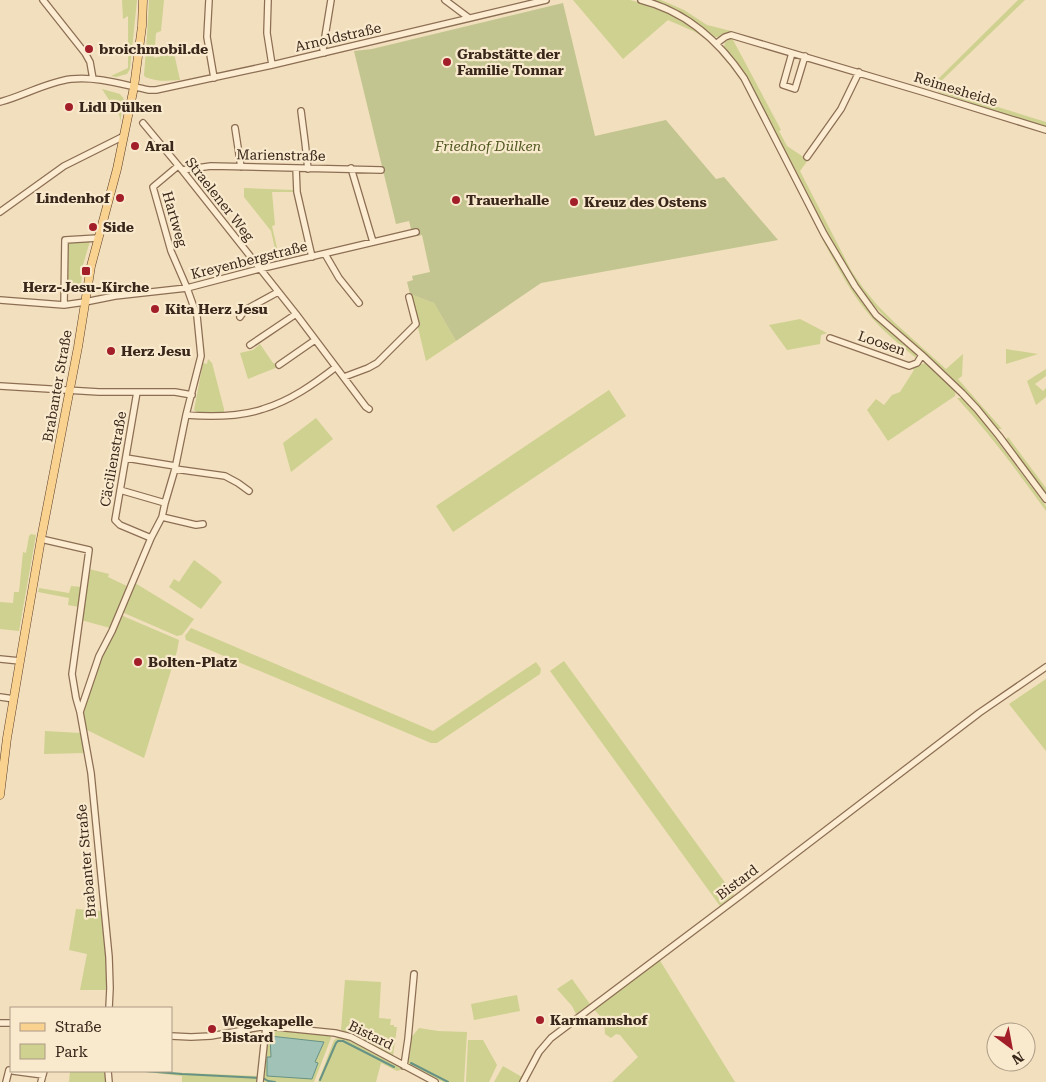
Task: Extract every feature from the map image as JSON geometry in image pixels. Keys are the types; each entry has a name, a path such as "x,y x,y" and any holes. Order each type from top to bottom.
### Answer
{"main road":[{"name":"Brabanter Straße","path":"0,795 2,759 91,266 110,197 134,87 142,26 143,0"}],"street":[{"path":"43,0 85,53 90,62 93,79"},
{"path":"209,0 207,37 214,78"},
{"path":"268,0 267,33 272,65"},
{"path":"324,53 323,49 331,0"},
{"path":"445,0 468,18"},
{"name":"Arnoldstraße","path":"0,102 71,79 93,79 156,90 272,65 546,0"},
{"path":"641,0 677,14 717,43 732,61 744,78 824,234 855,286 876,315 967,398 999,436 1046,499"},
{"name":"Reimesheide","path":"717,43 731,35 859,72 1046,130"},
{"path":"792,53 784,85 795,89 805,56"},
{"path":"807,157 841,109 859,72"},
{"path":"301,110 308,169"},
{"name":"Straelener Weg","path":"143,123 296,314 369,409"},
{"path":"235,128 241,166"},
{"path":"0,212 64,166 124,136"},
{"name":"Marienstraße","path":"180,168 241,166 381,170"},
{"name":"Hartweg","path":"180,168 153,187 170,251 186,288"},
{"path":"296,168 297,192 312,257"},
{"path":"351,168 373,242"},
{"name":"Kreyenbergstraße","path":"0,300 64,305 115,296 186,288 416,232"},
{"path":"64,305 65,240 98,238"},
{"path":"325,254 339,278 359,303"},
{"name":"Brabanter Straße","path":"80,712 99,656 162,517 175,468 201,356 196,316 186,288"},
{"path":"240,317 245,310 278,292"},
{"path":"344,377 377,363 416,324 409,297"},
{"path":"250,345 296,314"},
{"name":"Loosen","path":"830,338 909,366 917,363 922,355"},
{"path":"279,365 315,340"},
{"path":"186,415 245,414 262,410 291,397 336,367"},
{"path":"0,386 70,390 175,392 192,395"},
{"name":"Cäcilienstraße","path":"137,392 115,520 120,525 151,538"},
{"path":"126,458 225,476 238,482 249,491"},
{"path":"120,490 165,502"},
{"path":"162,517 196,525 202,524"},
{"name":"Brabanter Straße","path":"41,539 89,550 72,674 91,773 109,957 109,1007"},
{"path":"0,659 20,661"},
{"name":"Bistard","path":"524,1082 539,1052 551,1038 979,713 1046,667"},
{"path":"0,697 14,699"},
{"name":"Bistard","path":"404,1066 414,974"},
{"path":"260,1082 266,1026"},
{"name":"Bistard","path":"172,1036 211,1036 266,1026 335,1032 351,1037 435,1082"},
{"path":"6,1082 10,1070"},
{"path":"28,1072 43,1073 41,1082"}],"green space":[{"path":"122,0 137,0 130,69 127,74 116,77 111,76 128,68 128,16 123,19"},
{"path":"149,0 164,0 161,31 156,33 154,58 174,53 180,80 149,79 144,75"},
{"path":"573,0 630,0 676,17 701,33 725,56 745,83 819,227 818,230 742,82 712,45 696,33 668,20 623,59"},
{"path":"649,0 661,0 684,10 707,25 735,32 714,37 692,21"},
{"path":"1018,0 1025,0 938,84 936,81"},
{"name":"Friedhof Dülken","path":"563,3 595,136 666,120 716,179 724,177 778,240 541,283 456,341 434,303 410,294 407,282 413,280 412,276 430,272 422,235 417,236 415,229 411,229 409,221 396,224 354,51 372,49"},
{"path":"732,38 781,130 779,131 787,146 808,160 800,171 852,272 878,306 946,369 963,354 962,376 958,379 1002,429 997,429 964,391 868,300 843,262 749,81 737,62 724,47 725,42"},
{"path":"102,89 120,94 124,99 120,123 116,105 113,106"},
{"path":"939,89 1046,122 1046,128 938,92"},
{"path":"244,188 294,190 294,192 272,192 275,225 272,226 280,261 278,262 271,231 244,197"},
{"path":"825,238 856,292 916,353 916,358 884,331 860,304 822,239"},
{"path":"90,241 83,265 80,293 66,292 68,242"},
{"path":"410,294 434,303 456,341 426,361"},
{"path":"800,319 827,333 821,335 820,344 787,350 769,325"},
{"path":"260,344 278,367 248,379 240,353 253,350"},
{"path":"1006,349 1038,354 1006,364"},
{"path":"208,359 212,363 224,409 222,413 197,412 194,410 203,363 207,364"},
{"path":"926,363 956,390 955,396 888,441 867,410 876,399 884,405 892,395 900,392 914,370 912,369"},
{"path":"1046,369 1046,376 1035,384 1043,391 1046,388 1046,397 1036,405 1027,381"},
{"path":"609,390 626,416 453,532 436,506"},
{"path":"957,398 963,398 978,415 1046,506 1046,511 981,425"},
{"path":"316,418 333,439 291,472 283,443"},
{"path":"1008,437 1046,488 1046,496 1005,441"},
{"path":"31,534 36,535 19,631 0,629 0,602 13,603 14,592 19,592 23,552 26,553"},
{"path":"194,560 222,582 201,609 169,587 174,579 179,582"},
{"path":"89,569 109,574 108,577 129,587 110,628 81,620"},
{"path":"135,583 194,619 182,635 177,636 124,613 123,609"},
{"path":"71,586 82,587 79,607 68,605 69,598 38,592 39,588 69,593"},
{"path":"123,616 179,640 144,758 85,729 83,713 101,657 119,618"},
{"path":"191,628 433,731 536,662 541,669 540,674 437,743 431,743 186,640 185,636"},
{"path":"564,661 734,895 720,906 550,671"},
{"path":"1046,679 1046,751 1009,704"},
{"path":"45,731 81,733 85,753 44,754"},
{"path":"89,783 108,958 108,990 80,990 87,954 69,950 76,909 101,911"},
{"path":"659,959 735,1082 612,1082 638,1057 620,1035 616,1034 611,1038 605,1034 602,1020 593,1009"},
{"path":"572,979 590,1004 576,1014 572,1006 557,989"},
{"path":"345,980 381,982 379,1018 391,1019 390,1025 397,1027 393,1056 341,1030"},
{"path":"517,995 520,1011 474,1020 471,1004"},
{"path":"419,1028 467,1032 464,1082 443,1082 407,1063 410,1039"},
{"path":"270,1030 330,1034 331,1038 314,1082 265,1082 262,1080 266,1036","holes":["270,1036 324,1042 315,1062 318,1063 267,1057 271,1057"]},
{"path":"339,1037 349,1040 403,1069 397,1071 381,1063 376,1082 318,1082 334,1040"},
{"path":"468,1040 483,1040 497,1065 489,1082 466,1082"},
{"path":"503,1066 522,1077 520,1082 494,1082"},
{"path":"70,1072 107,1072 108,1082 69,1082"},
{"path":"146,1072 259,1076 259,1082 182,1082 182,1076"}],"water":[{"path":"270,1036 324,1042 315,1062 318,1063 312,1079 267,1076 267,1057 271,1057"}],"waterway":[{"path":"320,1080 338,1041 343,1041 394,1067"},
{"path":"411,1063 448,1082"},
{"path":"157,1072 259,1078"},
{"path":"263,1078 275,1082"}],"place":[{"name":"broichmobil.de","path":"89,49"},
{"name":"Grabstätte der Familie Tonnar","path":"447,62"},
{"name":"Lidl Dülken","path":"69,107"},
{"name":"Aral","path":"135,146"},
{"name":"Lindenhof","path":"120,198"},
{"name":"Trauerhalle","path":"456,200"},
{"name":"Kreuz des Ostens","path":"574,202"},
{"name":"Side","path":"93,227"},
{"name":"Herz-Jesu-Kirche","path":"86,271"},
{"name":"Kita Herz Jesu","path":"155,309"},
{"name":"Herz Jesu","path":"111,351"},
{"name":"Bolten-Platz","path":"138,662"},
{"name":"Karmannshof","path":"540,1020"},
{"name":"Wegekapelle Bistard","path":"212,1029"}]}
